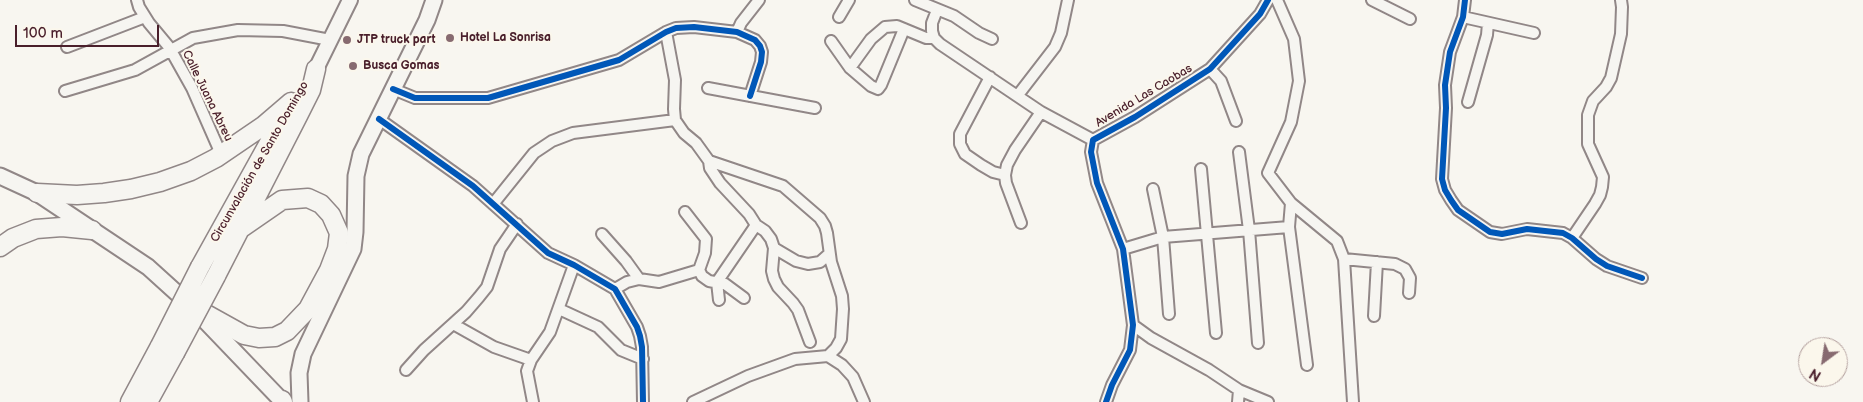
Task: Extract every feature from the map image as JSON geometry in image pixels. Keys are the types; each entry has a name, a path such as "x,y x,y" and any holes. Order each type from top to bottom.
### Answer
{"highway":[{"name":"Circunvalación de Santo Domingo","path":"148,402 200,267 291,102 301,86 316,69"},
{"name":"Circunvalación de Santo Domingo","path":"130,402 168,350 216,276 303,107 311,90 316,69"},
{"path":"37,193 77,195 131,189 160,182 191,171 263,126 291,102"},
{"path":"190,305 244,334 259,338 275,337 287,331 308,309 337,249 338,233 331,215 321,204 308,198 282,200 240,229"},
{"path":"0,246 13,238 36,229 62,227 92,230"}],"main road":[{"path":"316,69 350,0"},
{"path":"300,402 299,372 303,354 353,249 356,176 361,154 427,20 434,0"},
{"path":"0,176 37,193 148,266 190,305 283,401"}],"street":[{"name":"Calle Juana Abreu","path":"137,0 145,17 171,51 192,88 221,154"},
{"path":"737,32 741,23 759,0"},
{"path":"839,18 849,0"},
{"path":"915,0 954,16 979,33 992,39"},
{"path":"1018,96 1055,47 1061,33 1068,0"},
{"name":"Avenida Las Caobas","path":"1106,402 1112,385 1130,350 1133,325 1123,249 1097,183 1091,152 1093,140 1135,117 1210,69 1260,14 1268,0"},
{"path":"1277,0 1294,38 1299,81 1291,122 1268,173 1291,203 1338,241 1344,259 1353,402"},
{"path":"1372,0 1410,19"},
{"path":"1465,0 1463,17 1450,52 1445,85 1446,116 1442,179 1445,190 1458,210 1490,232 1502,234 1527,229 1563,233 1607,266 1642,278"},
{"path":"1572,238 1596,204 1602,187 1602,177 1588,144 1588,116 1592,101 1611,78 1621,34 1621,0"},
{"path":"934,38 932,23 937,10"},
{"path":"67,48 145,17"},
{"path":"1463,17 1534,33"},
{"path":"1468,102 1488,35 1488,23"},
{"path":"850,68 871,39 885,27 890,26 904,29 926,38 934,38 954,55 1041,112 1093,140"},
{"path":"393,89 415,98 488,98 620,60 666,32 684,27 737,32 755,40 762,52 761,62 750,96"},
{"path":"831,41 850,68 871,86 878,89 904,29"},
{"path":"65,91 135,70 194,38 238,30 283,31 330,40"},
{"path":"666,32 675,80 675,120 684,134 696,143 709,161 710,168 720,183 749,214 756,225 771,239 774,248 772,271 774,279 778,287 798,310 810,342"},
{"path":"1210,69 1221,81 1236,121"},
{"path":"990,77 960,134 960,144 965,154 993,172 1005,175"},
{"path":"708,88 815,108"},
{"path":"1020,223 1005,175 1007,165 1041,112"},
{"path":"379,119 456,173 548,253 574,265 616,289 637,328 642,347 643,402"},
{"path":"493,204 534,153 552,141 573,134 675,120"},
{"path":"1239,152 1249,230 1258,343"},
{"path":"709,161 751,176 774,181 789,190 820,218 827,233 829,254 842,296 843,310 841,339 828,356"},
{"path":"1201,169 1216,333"},
{"path":"1153,189 1163,237 1169,314"},
{"path":"1291,203 1289,227 1307,365"},
{"path":"685,212 706,239 705,253 699,270 702,276 709,281 725,284 744,298"},
{"path":"406,370 424,350 466,312 487,287 500,249 516,224"},
{"path":"720,300 718,282 756,225"},
{"path":"1123,249 1163,237 1289,227"},
{"path":"602,234 639,279"},
{"path":"774,248 796,261 808,264 820,262 829,254"},
{"path":"1344,259 1395,264 1405,269 1410,278 1409,293"},
{"path":"1374,316 1377,262"},
{"path":"533,402 527,371 531,360 550,332 574,265"},
{"path":"616,289 627,282 639,279 659,282 699,270"},
{"path":"559,309 598,327 621,350 643,359"},
{"path":"453,324 494,347 531,360"},
{"path":"1133,325 1150,338 1209,370 1239,390 1268,402"},
{"path":"694,402 748,376 795,359 828,356 842,365 853,377 864,402"},
{"path":"1238,402 1239,390"}],"cycle path":[{"path":"1106,402 1112,385 1130,350 1133,325 1123,249 1097,183 1091,152 1093,140 1135,117 1210,69 1260,14 1268,0"},
{"path":"1465,0 1463,17 1450,52 1445,85 1446,108 1442,179 1445,190 1451,200 1458,210 1490,232 1502,234 1527,229 1563,233 1607,266 1642,278"},
{"path":"393,89 415,98 488,98 619,60 666,32 676,28 694,27 737,32 755,40 760,46 762,52 761,62 750,96"},
{"path":"379,119 473,186 548,253 574,265 615,289 637,327 640,336 643,402"}],"place":[{"name":"Hotel La Sonrisa","path":"450,38"},
{"name":"JTP truck part","path":"347,40"},
{"name":"Busca Gomas","path":"353,66"}]}
